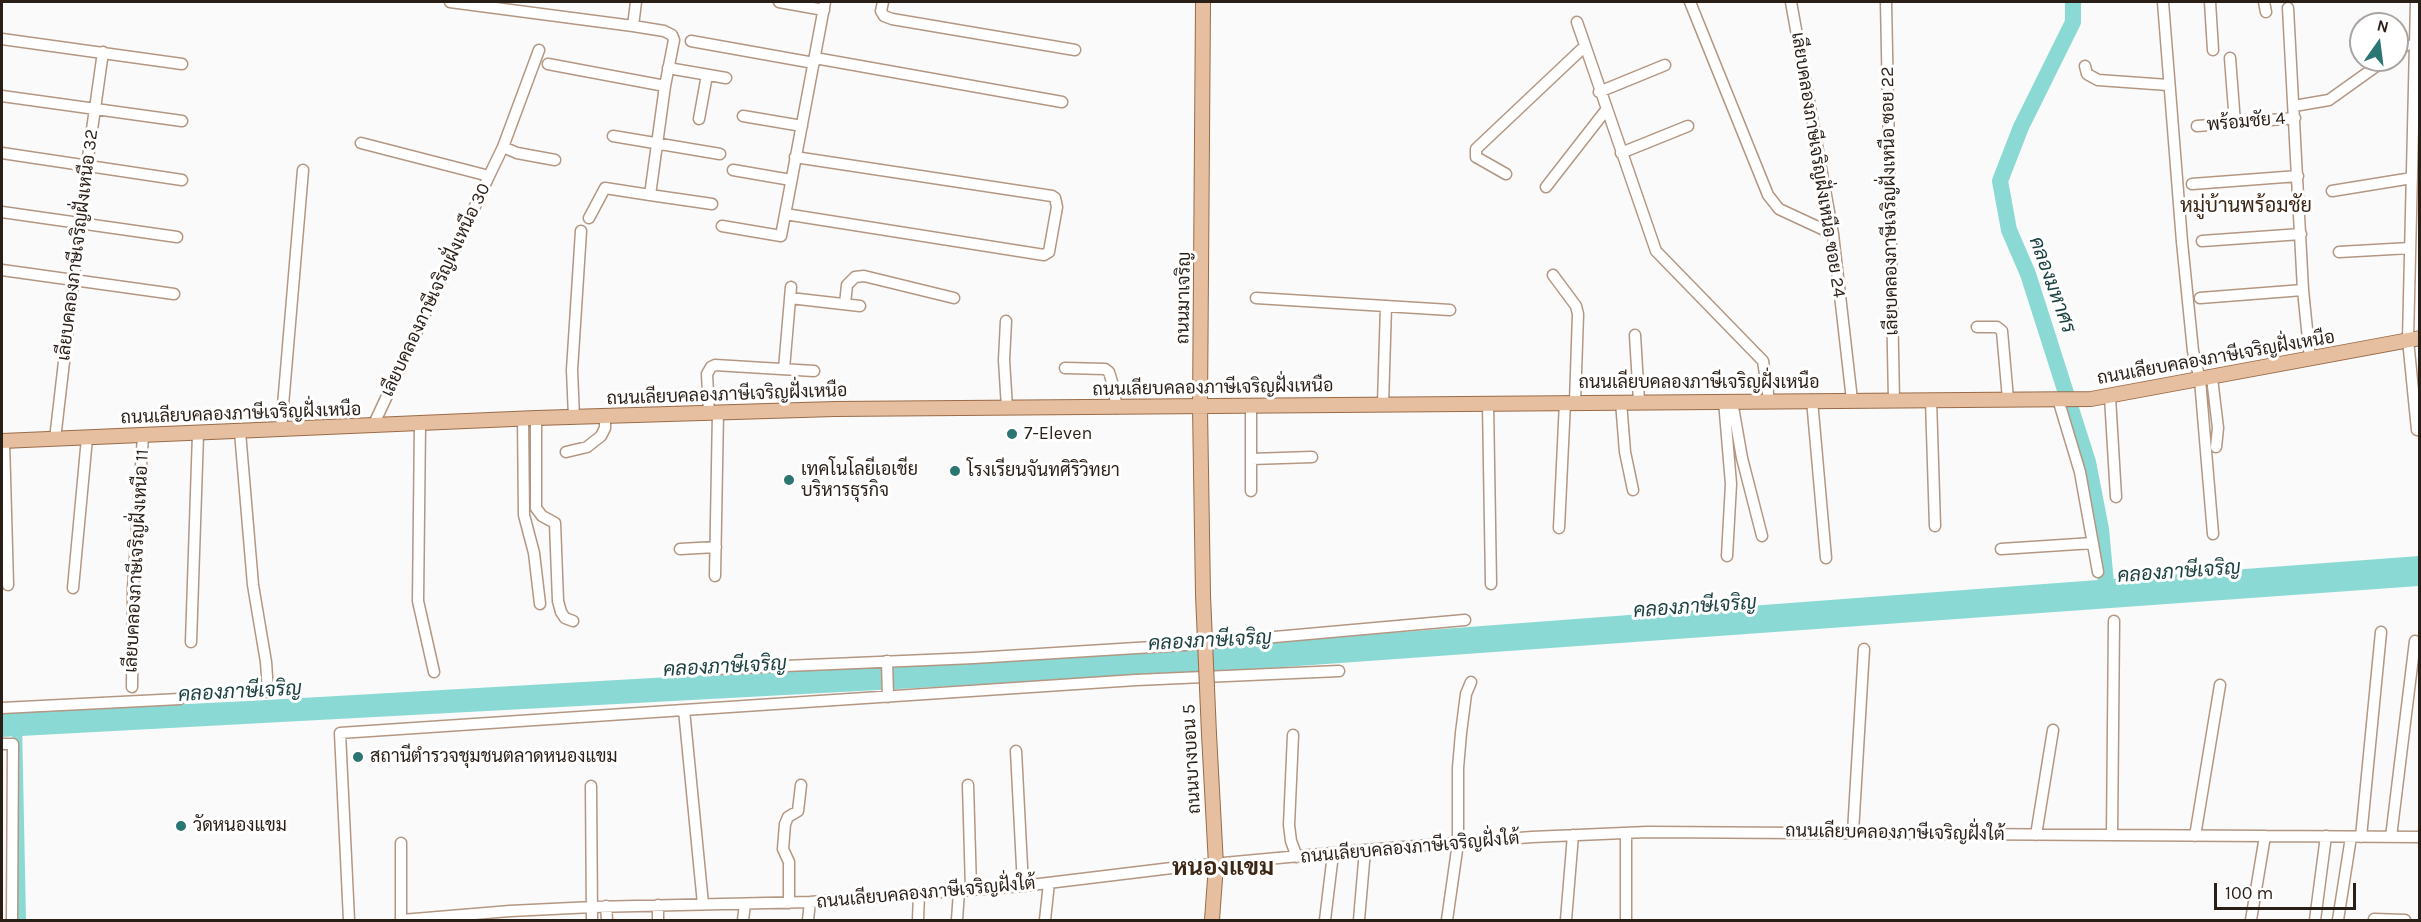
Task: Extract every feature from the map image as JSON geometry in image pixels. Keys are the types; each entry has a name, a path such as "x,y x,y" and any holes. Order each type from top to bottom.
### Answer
{"main road":[{"name":"ถนนมาเจริญ","path":"1203,2 1200,408 1203,595"},
{"name":"ถนนเลียบคลองภาษีเจริญฝั่งเหนือ","path":"3,441 713,412 1639,401 2091,399 2414,339"},
{"name":"ถนนบางบอน 5","path":"1203,595 1215,865 1212,921"}],"street":[{"path":"450,2 633,26 672,34 674,40 665,86 650,195"},
{"path":"633,26 636,2"},
{"path":"722,226 781,236 824,6 779,2"},
{"path":"883,2 881,11 884,16 892,19 1075,50"},
{"path":"1690,2 1768,195 1779,209 1833,234"},
{"name":"เลียบคลองภาษีเจริญฝั่งเหนือ ซอย 24","path":"1791,2 1833,234 1852,400"},
{"name":"เลียบคลองภาษีเจริญฝั่งเหนือ ซอย 22","path":"1886,2 1894,400"},
{"path":"2163,2 2168,85 2192,340 2206,379 2218,428 2216,447"},
{"path":"2210,2 2213,50"},
{"path":"2416,2 2418,22 2412,178 2415,235 2410,248 2417,430"},
{"path":"2288,8 2303,290 2310,359"},
{"path":"1577,22 1599,92 1656,251 1763,361 1769,400"},
{"path":"2,39 182,64"},
{"path":"691,42 1062,102"},
{"path":"1506,174 1476,157 1476,149 1584,47"},
{"path":"489,176 503,147 539,50"},
{"name":"เลียบคลองภาษีเจริญฝั่งเหนือ 32","path":"54,439 103,52"},
{"path":"2230,58 2235,123"},
{"path":"548,64 665,86"},
{"path":"1599,92 1665,65"},
{"path":"2085,66 2087,74 2098,80 2168,85"},
{"path":"668,68 726,78"},
{"path":"2294,106 2329,100 2368,72"},
{"path":"699,119 707,75"},
{"path":"2,96 182,122"},
{"path":"1546,188 1606,110"},
{"path":"743,116 801,126"},
{"name":"พร้อมชัย 4","path":"2197,126 2295,118"},
{"path":"1622,153 1688,126"},
{"path":"613,136 720,154"},
{"name":"เลียบคลองภาษีเจริญฝั่งเหนือ 30","path":"361,143 489,176 373,426"},
{"path":"503,147 517,153 555,160"},
{"path":"2,153 182,180"},
{"path":"785,214 1044,255 1049,252 1057,207 1055,198 1052,196 795,157"},
{"path":"281,429 303,170"},
{"path":"732,170 791,180"},
{"path":"2192,184 2298,176"},
{"path":"2332,191 2412,178"},
{"path":"589,218 605,188 712,204"},
{"path":"2,212 177,237"},
{"path":"574,417 572,370 581,231"},
{"path":"2202,241 2301,234"},
{"path":"2339,252 2410,248"},
{"path":"2,270 174,294"},
{"path":"1553,275 1576,306 1578,314 1559,528"},
{"path":"846,304 847,285 855,277 864,276 954,298"},
{"path":"2200,298 2303,290"},
{"path":"784,369 790,292 860,306"},
{"path":"1256,298 1450,310"},
{"path":"1383,404 1386,306"},
{"path":"1006,321 1004,360 1007,408"},
{"path":"1977,327 1997,327 2002,331 2008,399"},
{"path":"1635,335 1639,401"},
{"path":"715,576 713,412 707,374 711,367 719,365 814,371"},
{"path":"1065,368 1105,369 1109,372 1117,408"},
{"path":"2206,379 2213,534"},
{"path":"2110,397 2116,497"},
{"path":"2060,398 2080,472 2098,572"},
{"path":"1812,400 1826,558"},
{"path":"1930,400 1935,526"},
{"path":"1728,401 1762,536"},
{"path":"1727,556 1731,484 1728,401"},
{"path":"1621,402 1625,452 1633,490"},
{"path":"1488,403 1491,584"},
{"path":"1251,407 1251,491"},
{"path":"566,452 587,447 602,436 605,428 604,416"},
{"path":"530,418 524,515 534,553 540,604"},
{"path":"530,418 536,508 542,516 555,523 561,612 565,618 573,621"},
{"path":"420,424 418,601 434,672"},
{"path":"240,432 253,585 266,662 268,692"},
{"path":"191,642 198,434"},
{"name":"เลียบคลองภาษีเจริญฝั่งเหนือ 11","path":"132,687 133,588 143,436"},
{"path":"73,588 87,438"},
{"path":"3,441 8,585"},
{"path":"1251,459 1312,458"},
{"path":"2001,549 2093,543"},
{"path":"680,549 716,547"},
{"path":"714,669 887,663 1185,645 1465,620"},
{"path":"2112,835 2114,621"},
{"path":"2338,921 2356,837 2381,632"},
{"path":"2391,837 2415,641"},
{"path":"1853,832 1864,649"},
{"path":"887,663 888,694"},
{"path":"350,921 340,733 888,694 1339,671"},
{"path":"1447,921 1458,843 1458,768 1466,694 1471,682"},
{"path":"2195,836 2220,685"},
{"path":"2,708 180,699"},
{"path":"684,710 703,904"},
{"path":"2036,835 2053,730"},
{"path":"1293,735 1290,825 1291,841 1297,857"},
{"path":"2,744 13,744 7,805 12,921"},
{"path":"1016,751 1023,886"},
{"path":"789,903 789,862 783,849 785,824 788,817 798,811 801,785"},
{"path":"968,785 971,889"},
{"path":"591,786 592,921"},
{"name":"ถนนเลียบคลองภาษีเจริญฝั่งใต้","path":"402,921 510,916 606,906 789,903 919,894 1023,886 1365,850 1573,835 1853,832 2420,837"},
{"path":"1626,833 1626,921"},
{"path":"1566,921 1573,835"},
{"path":"2251,921 2265,836"},
{"path":"2315,921 2326,837"},
{"path":"401,843 402,921"},
{"path":"1359,921 1365,850"},
{"path":"1325,921 1333,854"},
{"path":"1045,921 1049,883"},
{"path":"957,921 958,891"},
{"path":"918,921 919,894"},
{"path":"807,921 810,902"},
{"path":"743,921 744,904"},
{"path":"658,905 658,921"},
{"path":"606,906 607,921"},
{"path":"572,908 572,921"},
{"path":"2374,919 2405,921"}],"water":[{"path":"2419,556 2419,586 1214,672 2,737 2,713 1214,646"}],"waterway":[{"name":"คลองมหาศร","path":"2073,2 2073,22 2021,127 2000,181 2009,230 2028,274 2088,462 2101,529 2107,594"},
{"path":"17,722 21,920"}],"place":[{"name":"7-Eleven","path":"1012,434"},
{"name":"โรงเรียนจันทศิริวิทยา","path":"955,471"},
{"name":"เทคโนโลยีเอเชีย บริหารธุรกิจ","path":"789,480"},
{"name":"สถานีตำรวจชุมชนตลาดหนองแขม","path":"358,757"},
{"name":"วัดหนองแขม","path":"181,826"}],"district":[{"name":"หมู่บ้านพร้อมชัย","path":"2246,206"},
{"name":"หนองแขม","path":"1223,868"}],"water label":[{"name":"คลองภาษีเจริญ","path":"2179,572"},
{"name":"คลองภาษีเจริญ","path":"1695,607"},
{"name":"คลองภาษีเจริญ","path":"1210,641"},
{"name":"คลองภาษีเจริญ","path":"725,667"},
{"name":"คลองภาษีเจริญ","path":"240,692"}]}
